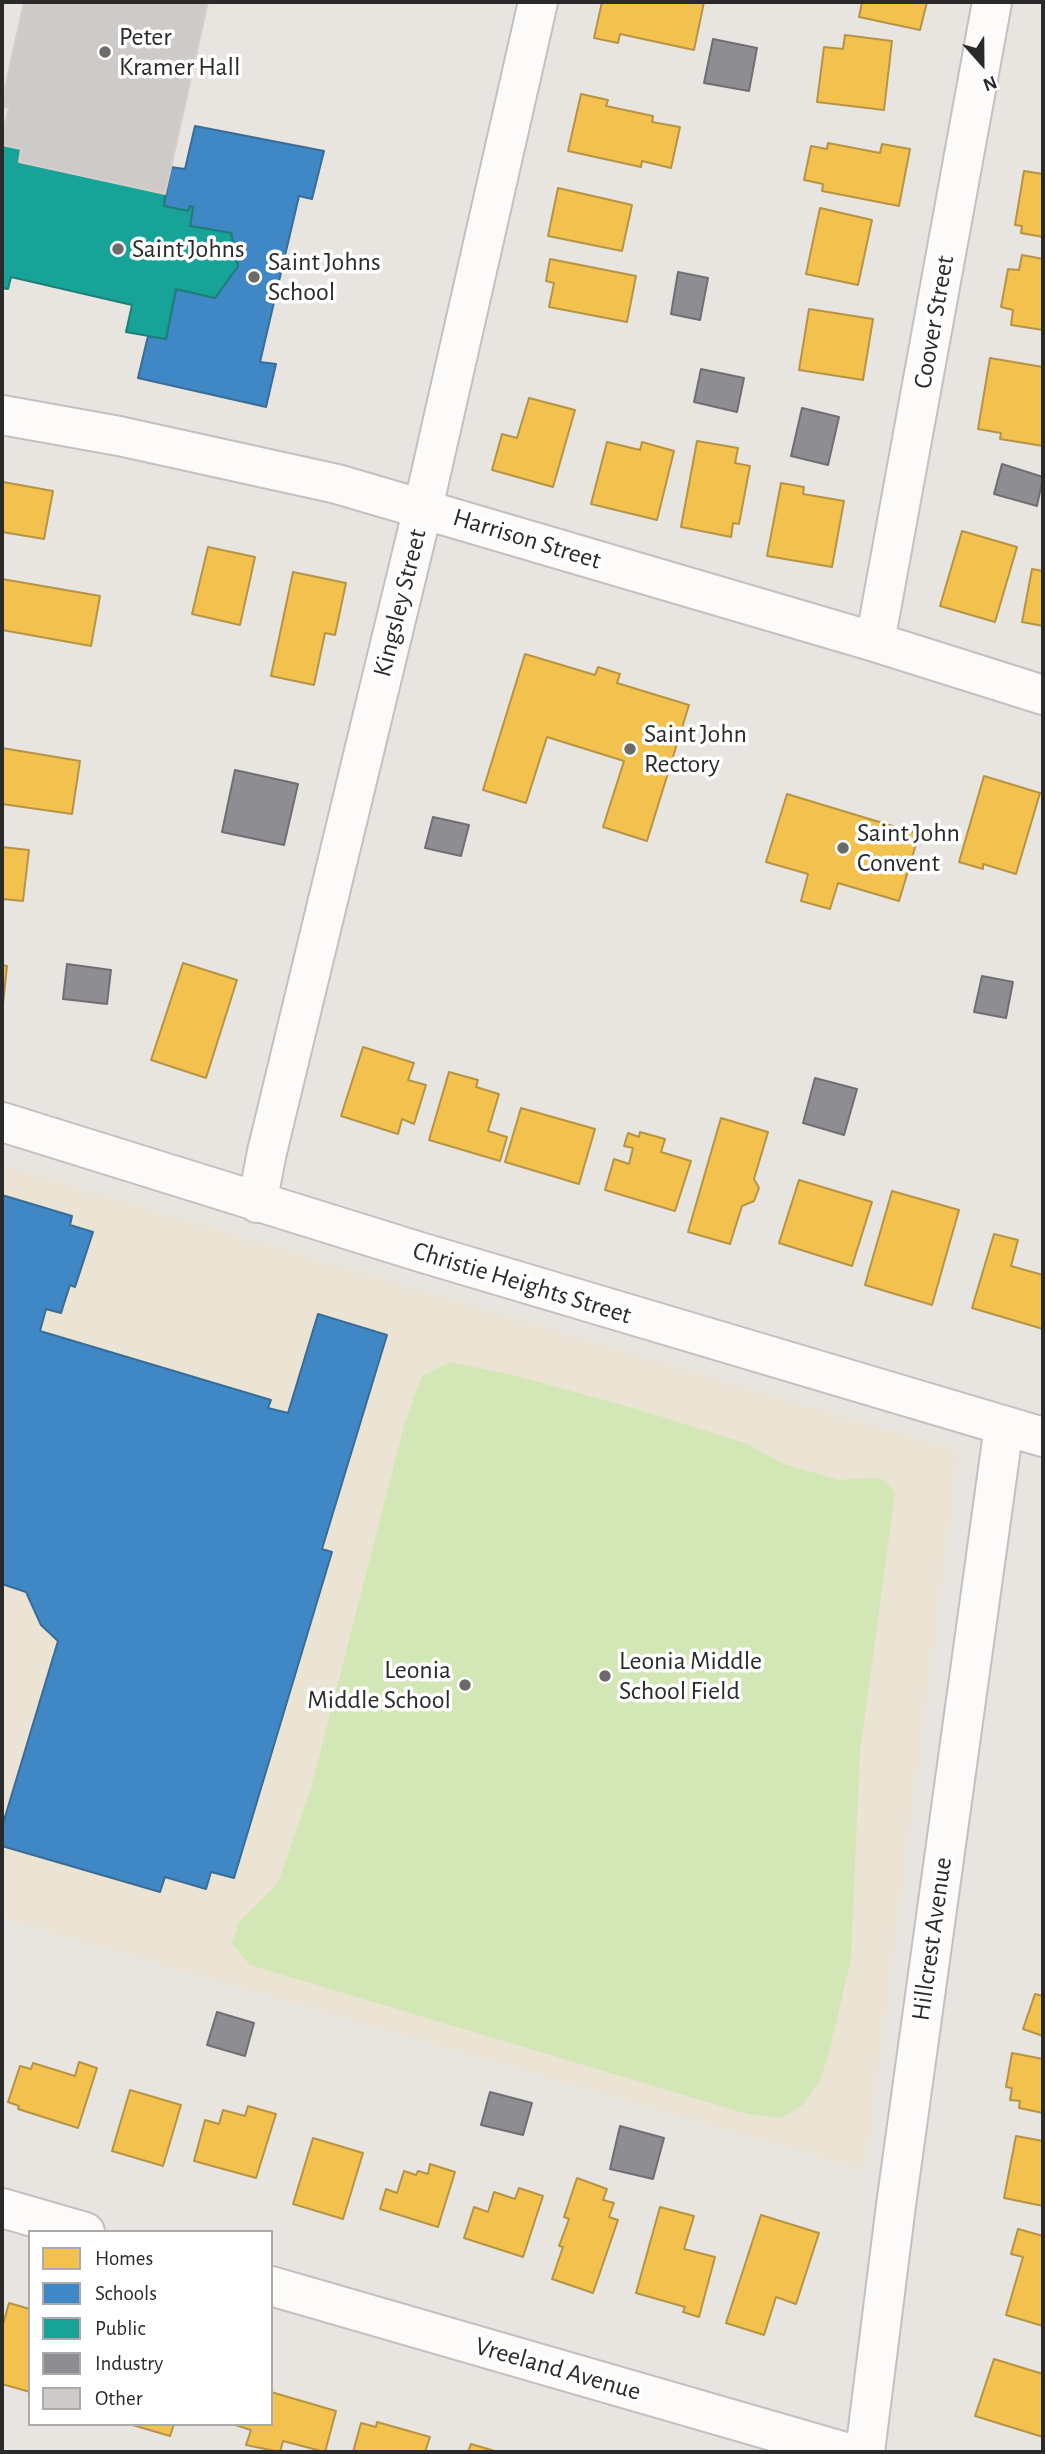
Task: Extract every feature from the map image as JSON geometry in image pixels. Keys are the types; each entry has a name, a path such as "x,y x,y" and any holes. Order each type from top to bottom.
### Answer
{"street":[{"name":"Kingsley Street","path":"257,1203 267,1152 423,508 538,2"},
{"name":"Coover Street","path":"875,642 992,2"},
{"name":"Harrison Street","path":"2,415 146,442 337,484 875,642 1043,695"},
{"name":"Christie Heights Street","path":"2,1122 257,1203 1043,1437"},
{"name":"Hillcrest Avenue","path":"865,2452 898,2191 1004,1426"},
{"path":"2,2208 78,2230"},
{"name":"Vreeland Avenue","path":"273,2287 845,2452"}],"shaded area":[{"name":"Leonia Middle School","path":"2,1165 959,1451 865,2170 2,1918"}],"green space":[{"name":"Leonia Middle School Field","path":"450,1362 517,1376 633,1408 745,1443 784,1464 839,1480 875,1478 885,1481 895,1493 860,1752 851,1959 820,2080 803,2105 781,2118 737,2111 250,1965 232,1944 239,1922 278,1883 311,1788 405,1422 422,1376"}],"building: Homes":[{"path":"602,2 704,2 694,50 620,34 618,43 594,38"},
{"path":"862,2 927,2 920,30 859,17"},
{"path":"845,35 892,41 884,110 817,102 824,47 843,49"},
{"path":"581,94 608,100 606,106 653,116 652,122 680,127 671,168 642,161 641,167 568,151"},
{"path":"828,143 880,153 882,144 910,149 899,206 822,191 823,184 804,180 811,146 827,149"},
{"path":"1024,171 1043,174 1043,237 1021,233 1022,226 1015,225"},
{"path":"558,188 632,205 622,251 548,236"},
{"path":"820,208 872,220 858,285 806,274"},
{"path":"1022,255 1043,259 1043,330 1011,325 1013,310 1001,307 1008,269 1019,270"},
{"path":"550,259 636,276 627,322 549,307 554,283 546,281"},
{"path":"809,309 873,319 863,380 799,370"},
{"path":"990,358 1043,367 1043,446 1000,439 1001,433 978,429"},
{"path":"529,398 575,410 553,487 492,470 502,434 517,438"},
{"path":"697,441 738,448 735,463 750,466 739,524 733,523 731,537 681,527"},
{"path":"607,442 640,450 642,442 674,451 657,520 591,504"},
{"path":"3,482 53,491 44,539 2,532"},
{"path":"781,483 804,487 803,494 844,501 832,567 767,556"},
{"path":"962,531 1017,547 995,622 940,606"},
{"path":"208,547 255,557 240,625 192,614"},
{"path":"1032,569 1043,571 1043,626 1022,622"},
{"path":"293,572 346,583 335,635 325,633 314,685 271,676"},
{"path":"2,579 100,596 91,646 2,630"},
{"name":"Saint John Rectory","path":"525,654 595,675 598,667 620,674 617,683 689,705 647,841 603,827 624,761 547,737 526,803 483,790"},
{"path":"2,748 80,761 72,814 2,804"},
{"path":"984,776 1040,793 1016,874 983,864 983,869 959,862"},
{"name":"Saint John Convent","path":"787,794 919,834 899,901 838,883 830,909 801,901 808,874 766,862"},
{"path":"2,847 29,850 23,901 2,899"},
{"path":"183,963 237,980 206,1078 151,1060"},
{"path":"2,965 7,966 2,1013"},
{"path":"363,1047 414,1063 408,1080 426,1085 414,1124 402,1119 398,1134 341,1116"},
{"path":"449,1072 478,1080 476,1087 499,1094 488,1131 507,1137 500,1161 429,1140"},
{"path":"521,1108 595,1129 579,1184 505,1162"},
{"path":"721,1118 768,1132 754,1179 759,1188 754,1201 742,1206 730,1244 688,1232"},
{"path":"640,1132 665,1139 661,1152 691,1161 675,1211 605,1190 614,1159 629,1164 633,1148 624,1146 628,1133 639,1137"},
{"path":"799,1180 872,1202 852,1266 779,1243"},
{"path":"892,1191 959,1210 932,1305 865,1285"},
{"path":"994,1234 1018,1240 1011,1266 1043,1275 1043,1329 972,1308"},
{"path":"1035,1994 1043,1996 1043,2036 1023,2029"},
{"path":"1012,2053 1043,2059 1043,2113 1019,2108 1020,2101 1010,2100 1012,2088 1006,2087"},
{"path":"79,2062 97,2068 78,2128 18,2109 19,2106 8,2102 20,2066 31,2069 33,2063 75,2076"},
{"path":"130,2090 181,2105 163,2166 112,2151"},
{"path":"248,2106 276,2114 256,2178 194,2161 205,2120 219,2124 223,2110 245,2116"},
{"path":"1016,2136 1043,2141 1043,2206 1004,2198"},
{"path":"313,2138 363,2153 343,2219 293,2204"},
{"path":"430,2164 455,2172 438,2227 380,2209 386,2189 397,2193 404,2171 416,2175 418,2171 428,2174"},
{"path":"577,2178 607,2189 603,2200 614,2203 609,2217 618,2220 593,2293 552,2279 563,2247 559,2246 569,2219 564,2217"},
{"path":"519,2188 543,2196 523,2257 464,2238 474,2207 488,2212 494,2192 515,2199"},
{"path":"660,2207 694,2216 684,2249 715,2257 699,2317 683,2312 685,2307 636,2293"},
{"path":"761,2215 819,2233 796,2304 776,2297 764,2335 726,2323"},
{"path":"1018,2229 1043,2236 1043,2326 1006,2315 1023,2257 1011,2254"},
{"path":"9,2303 28,2308 28,2391 2,2384 2,2328"},
{"path":"994,2359 1043,2374 1043,2437 975,2416"},
{"path":"273,2393 336,2411 325,2452 283,2441 280,2452 246,2445 251,2430 238,2426 273,2426"},
{"path":"377,2422 430,2437 425,2452 353,2452 361,2423 376,2427"},
{"path":"136,2426 173,2426 170,2436"},
{"path":"471,2444 498,2452 468,2452"}],"building: Schools":[{"name":"Saint Johns School","path":"195,126 324,151 312,199 299,196 260,362 276,364 266,407 138,378 148,336 166,339 176,289 215,298 238,266 231,233 190,226 193,207 190,206 188,211 164,206 171,167 185,169"},
{"name":"Leonia Middle School","path":"2,1195 72,1216 70,1225 93,1232 75,1287 70,1285 61,1313 46,1309 40,1331 271,1400 268,1408 288,1413 318,1314 387,1335 322,1549 332,1552 234,1878 211,1872 206,1889 165,1877 160,1892 2,1846 2,1827 58,1641 41,1625 26,1592 2,1584"}],"building: Public":[{"name":"Saint Johns","path":"2,145 21,149 19,162 165,194 164,206 188,211 190,206 193,207 190,226 231,233 238,266 215,298 176,289 166,339 126,332 132,305 11,277 8,289 2,288"}],"building: Industry":[{"path":"713,39 757,48 749,91 704,83"},
{"path":"678,272 708,278 700,320 671,314"},
{"path":"701,369 744,378 737,412 694,402"},
{"path":"802,408 839,417 828,465 791,456"},
{"path":"1002,464 1043,477 1037,506 994,494"},
{"path":"235,770 298,784 284,845 222,832"},
{"path":"433,817 469,825 461,856 425,848"},
{"path":"67,964 111,970 107,1004 63,999"},
{"path":"982,976 1013,982 1006,1018 974,1012"},
{"path":"815,1078 857,1089 844,1135 803,1123"},
{"path":"217,2012 254,2023 245,2056 207,2045"},
{"path":"490,2092 532,2103 523,2135 481,2125"},
{"path":"620,2126 664,2138 653,2179 610,2169"}],"building: Other":[{"name":"Peter Kramer Hall","path":"24,2 208,2 165,194 19,162 21,149 2,145 9,108 2,107 2,101"}],"place":[{"name":"Peter Kramer Hall","path":"105,52"},
{"name":"Saint Johns","path":"118,249"},
{"name":"Saint Johns School","path":"254,277"},
{"name":"Saint John Rectory","path":"630,749"},
{"name":"Saint John Convent","path":"843,848"},
{"name":"Leonia Middle School Field","path":"605,1676"},
{"name":"Leonia Middle School","path":"465,1685"}]}
